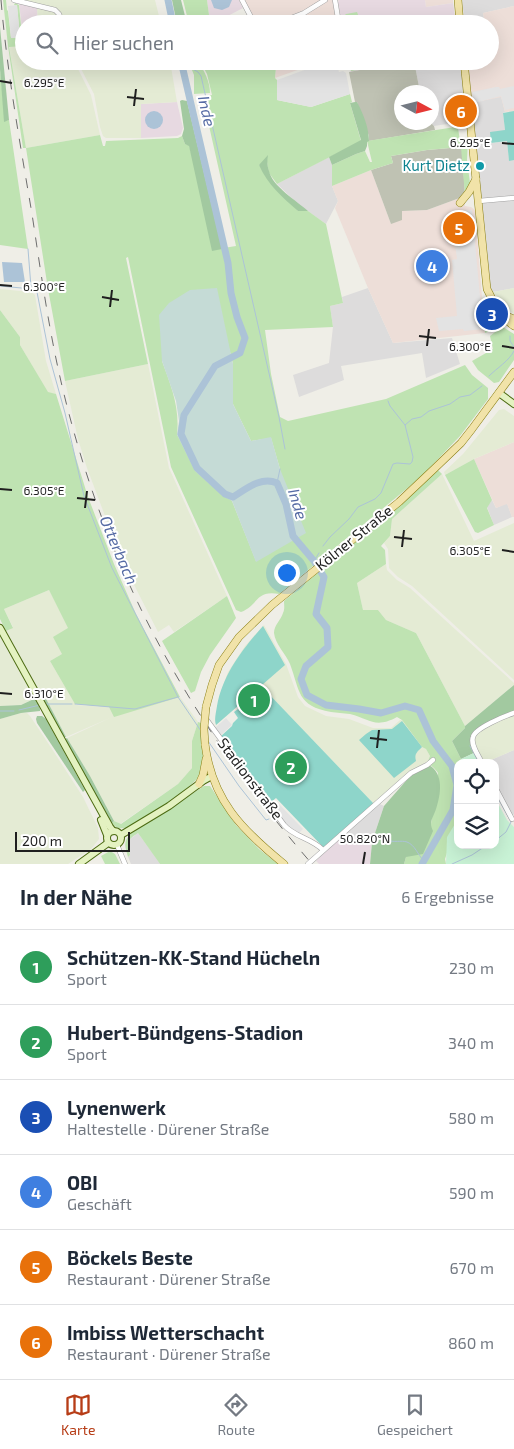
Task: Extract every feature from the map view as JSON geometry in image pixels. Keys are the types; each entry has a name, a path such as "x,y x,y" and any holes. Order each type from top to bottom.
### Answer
{"main road":[{"path":"458,0 459,15"},
{"path":"465,70 487,288 493,302 504,315 505,320 514,325"},
{"path":"460,203 469,192 476,178"},
{"name":"Kölner Straße","path":"284,864 240,824 219,794 212,776 206,754 204,729 206,707 219,665 239,637 272,605 399,502 442,462 465,438 500,394 514,372"},
{"path":"198,784 204,770 206,754"}],"street":[{"path":"14,0 55,10 59,15"},
{"path":"242,0 250,15"},
{"path":"297,15 325,0"},
{"path":"334,0 337,15"},
{"path":"479,201 514,198"},
{"path":"500,394 514,404"},
{"path":"0,628 110,828 107,839 108,843"},
{"path":"480,759 472,743 473,736 477,731 514,713"},
{"name":"Stadionstraße","path":"206,719 288,830 312,841 322,850"},
{"path":"308,864 411,773 433,760"},
{"path":"120,835 169,806 212,776"},
{"path":"499,794 512,818"},
{"path":"108,843 113,846 121,841 118,832 110,833"},
{"path":"79,864 108,843"},
{"path":"117,845 125,864"}],"shaded area":[{"path":"20,0 155,0 159,15 62,15 57,9"},
{"path":"207,0 239,0 243,8 230,15 209,15"},
{"path":"211,0 232,0 229,7 222,10 214,8"},
{"path":"244,0 339,0 340,15 246,15 251,13"},
{"path":"339,0 425,0 426,7 453,3 455,15 340,15"},
{"path":"425,0 453,0 453,3 426,7"},
{"path":"462,0 514,0 514,6 483,13 483,15 464,15"},
{"path":"19,3 37,7 37,15 20,15"},
{"path":"17,5 18,15 15,15 15,38 11,38 8,6"},
{"path":"514,6 514,111 505,112 501,97 472,103 469,70 499,70 499,15 483,15 483,13"},
{"path":"37,7 49,9 56,15 37,15"},
{"path":"9,46 15,46 15,70 78,70 91,95 100,135 26,148"},
{"path":"82,70 172,70 177,102 141,104 141,138 106,138 103,136 100,127 94,94"},
{"path":"276,70 298,70 275,78"},
{"path":"304,70 338,70 339,72 343,71 346,73 350,94 311,107 277,100 277,80"},
{"path":"360,70 416,70 419,85 394,85 394,130 435,130 369,141 357,102 355,102 349,72"},
{"path":"416,70 461,70 467,121 439,125 439,85 419,85"},
{"path":"514,86 514,108 505,110 501,96 474,103 472,92 496,87 500,89"},
{"path":"501,96 505,112 503,113 505,130 491,143 507,141 509,160 514,160 514,288 493,292 488,272 472,103"},
{"path":"177,102 183,128 181,134 177,136 141,138 141,104"},
{"path":"150,111 158,111 163,116 161,127 150,129 145,124 145,116"},
{"path":"514,111 514,160 509,161 507,141 491,143 490,132 505,130 503,113"},
{"path":"462,147 465,196 427,210 402,211 402,220 391,224 371,170 393,163 391,156"},
{"path":"329,157 332,165 332,186 338,201 326,224 298,204 277,184"},
{"path":"371,170 391,224 402,211 427,210 465,196 465,206 475,210 485,333 393,343 335,208 338,201 332,186"},
{"path":"472,210 483,329 439,331 436,318 457,316 452,260 457,259 451,212"},
{"path":"2,262 22,263 25,282 4,282"},
{"path":"217,288 233,364 233,404 251,441 271,437 280,469 306,533 256,562 232,501 223,496 195,471 177,435 179,421 176,401 162,361 159,315 169,303 190,290"},
{"path":"368,288 393,343 452,338 460,364 426,378 422,353 341,366 344,380 299,397 293,375 329,363 333,327 330,306 343,303 342,297"},
{"path":"514,288 514,314 504,307 493,292"},
{"path":"0,289 31,292 35,295 46,361 56,394 48,393 20,345 20,337 0,310"},
{"path":"148,364 169,468 227,596 174,632 169,625 158,632 122,561 87,468 78,439 65,381"},
{"path":"504,409 514,416 514,442 474,459 445,475 444,472 463,454 499,410"},
{"path":"514,442 514,517 512,517 507,504 496,508 474,459"},
{"path":"442,474 474,541 514,523 514,680 412,586 398,577 389,568 388,549 384,543 390,536 392,519"},
{"path":"492,500 496,508 507,503 512,517 494,525 487,507"},
{"path":"386,564 387,570 397,580 410,588 514,683 514,685 465,726 416,633 386,620 378,610 363,610 357,583"},
{"path":"49,590 69,628 62,654 50,661 76,705 109,707 114,716 180,697 198,722 192,741 192,768 178,784 120,824 114,821 67,738 110,718 66,737 43,693 41,695 6,631 13,627 4,609"},
{"path":"264,625 286,664 298,697 305,706 326,716 349,719 373,728 391,728 402,720 422,747 426,749 430,756 428,761 410,772 374,804 261,686 216,725 215,721 220,694 228,672 245,646"},
{"path":"263,626 285,665 216,725 217,706 224,683 234,663"},
{"path":"0,631 36,698 21,705 0,706"},
{"path":"263,690 374,804 324,848 276,798 270,803 220,737 238,718 234,712 238,709 240,711"},
{"path":"27,713 30,716 83,797 98,828 99,839 91,849 68,864 0,864 0,719"},
{"path":"514,714 514,750 493,759 482,759 474,743 474,736 505,717"},
{"path":"226,718 232,725 221,735 215,728"},
{"path":"402,721 422,747 417,752 416,761 394,778 359,740 372,730 392,729"},
{"path":"514,750 514,814 512,816 499,792 499,759 493,759"},
{"path":"279,804 303,829 299,833 287,825 274,809"},
{"path":"380,804 384,806 374,836 357,837 342,835"},
{"path":"138,833 160,864 131,864 128,857 130,855 128,845 130,839"},
{"path":"342,835 372,842 370,864 319,864 316,861"}],"green space":[{"path":"3,0 6,0 11,38 15,38 15,47 9,47 26,148 23,148 8,46"},
{"path":"172,0 181,0 185,15 175,15"},
{"path":"183,0 207,0 209,15 187,15"},
{"path":"15,3 19,5 20,15 18,15 17,6 14,5"},
{"path":"357,12 358,15 345,15"},
{"path":"0,27 9,120 4,122 0,69"},
{"path":"0,69 5,121 9,120 28,249 0,245"},
{"path":"192,70 203,70 209,84 210,93 194,94 194,75"},
{"path":"205,70 276,70 277,100 311,107 350,94 352,102 350,103 361,141 277,184 269,173 267,162 259,165 298,211 308,211 326,224 343,303 330,306 333,327 265,330 271,374 280,417 288,421 386,399 465,365 472,375 488,388 488,399 460,436 421,477 279,594 265,594 241,612 236,610 171,467 128,257 126,258 148,364 65,381 48,289 26,148 100,135 103,146 105,146 106,141 178,138 182,136 185,144 189,145 217,249 236,246 203,99 203,96 212,95","holes":["227,340 233,364 233,404 251,441 271,438 280,469 256,561 232,501 177,435 176,406 162,361"]},
{"path":"180,101 187,101 222,249 212,251 189,146 185,144 182,136 184,129"},
{"path":"357,102 365,121 369,141 365,151 332,165 329,157 361,140 350,103"},
{"path":"458,128 460,141 468,140 467,160 470,183 465,196 461,147 391,156 393,163 332,186 332,165 365,151 370,162 372,162 367,141"},
{"path":"268,155 267,163 271,177 286,193 308,211 298,211 271,185 259,165"},
{"path":"482,297 485,307 498,322 495,329 485,333"},
{"path":"0,310 20,337 20,345 48,392 56,394 88,497 114,564 136,614 180,697 114,717 109,707 75,704 50,661 62,654 53,637 68,628 49,590 4,609 13,628 6,631 0,619"},
{"path":"500,325 514,334 514,360 499,382 494,383 478,370 472,361 493,349 490,336 499,329"},
{"path":"474,459 492,500 487,508 494,525 478,533 475,532 445,475"},
{"path":"438,470 442,474 392,519 390,536 381,546 385,550 386,564 357,583 363,610 378,610 386,620 416,633 465,726 452,741 461,759 454,759 454,831 445,859 446,864 404,864 406,857 431,824 438,773 428,761 430,756 426,749 422,747 402,720 397,717 378,723 350,714 331,712 312,706 298,689 290,664 276,641 274,633 275,627 284,611 284,601"},
{"path":"227,596 236,618 210,655 201,672 195,691 191,693 162,641"},
{"path":"514,685 514,712 472,736 476,752 461,759 452,741 465,726"},
{"path":"43,693 66,737 64,737 41,695"},
{"path":"36,698 40,711 21,713 0,719 0,706 21,705"},
{"path":"37,716 42,716 46,719 85,790 83,792 37,723"},
{"path":"198,722 201,723 203,759 201,773 198,778 174,799 142,821 126,828 115,826 112,823 114,821 121,824 178,784 192,768 192,741"},
{"path":"67,738 114,821 112,823 65,739"},
{"path":"476,752 480,759 461,759"},
{"path":"429,765 437,774 440,791 431,822 433,831 423,854 406,857 404,864 370,864 372,843 357,837 374,836 384,806 412,774"},
{"path":"204,786 210,786 236,825 259,849 278,864 160,864 138,833 129,842 130,855 128,857 125,845 130,834"},
{"path":"499,805 507,820 514,827 514,864 446,864 447,837 454,826 454,849 499,849"},
{"path":"110,851 115,854 120,864 105,864 101,856"}],"waterway":[{"name":"Inde","path":"168,0 171,15"},
{"name":"Inde","path":"183,70 228,263 231,293 245,338 240,353 215,366 184,415 181,434 197,468 225,494 233,497 259,482 271,481 277,483 286,504 293,536 314,561 324,577 316,614 327,628 328,647 306,666 301,679 307,695 326,705 381,713 405,706 419,710 433,741 452,766 457,785 453,810 422,864"},
{"path":"194,70 201,76 285,449"},
{"path":"28,249 31,287"},
{"name":"Otterbach","path":"0,286 32,289 37,292 50,359 65,413 84,496 112,568 178,697 201,731"},
{"path":"510,336 510,341 514,347"},
{"path":"489,376 514,351"},
{"path":"323,546 358,507 375,499 381,493 393,464 410,464 412,462 413,457 405,425 412,419 421,417 429,411 450,404 460,397 470,395 482,386"},
{"path":"388,401 405,425"},
{"path":"277,483 280,469"},
{"path":"314,561 319,553"},
{"path":"75,704 135,709 178,697"},
{"path":"46,704 72,704"},
{"path":"19,710 40,705"},
{"path":"0,711 14,711"},
{"name":"Otterbach","path":"208,741 239,786 266,820 269,819"},
{"path":"470,746 477,759"},
{"path":"499,800 511,822 506,832 499,838"},
{"name":"Otterbach","path":"387,840 410,843 423,860"},
{"path":"452,864 481,849"}],"railway":[{"path":"1,0 14,107 54,346 63,390 81,457 103,521 129,583 158,642 191,700 227,756 312,864"}],"place":[{"name":"Imbiss Wetterschacht","path":"461,111"},
{"name":"Kurt Dietz","path":"480,166"},
{"name":"Böckels Beste","path":"459,228"},
{"name":"OBI","path":"432,266"},
{"name":"Lynenwerk","path":"492,314"},
{"name":"Schützen-KK-Stand Hücheln","path":"254,700"},
{"name":"Hubert-Bündgens-Stadion","path":"291,767"}]}
